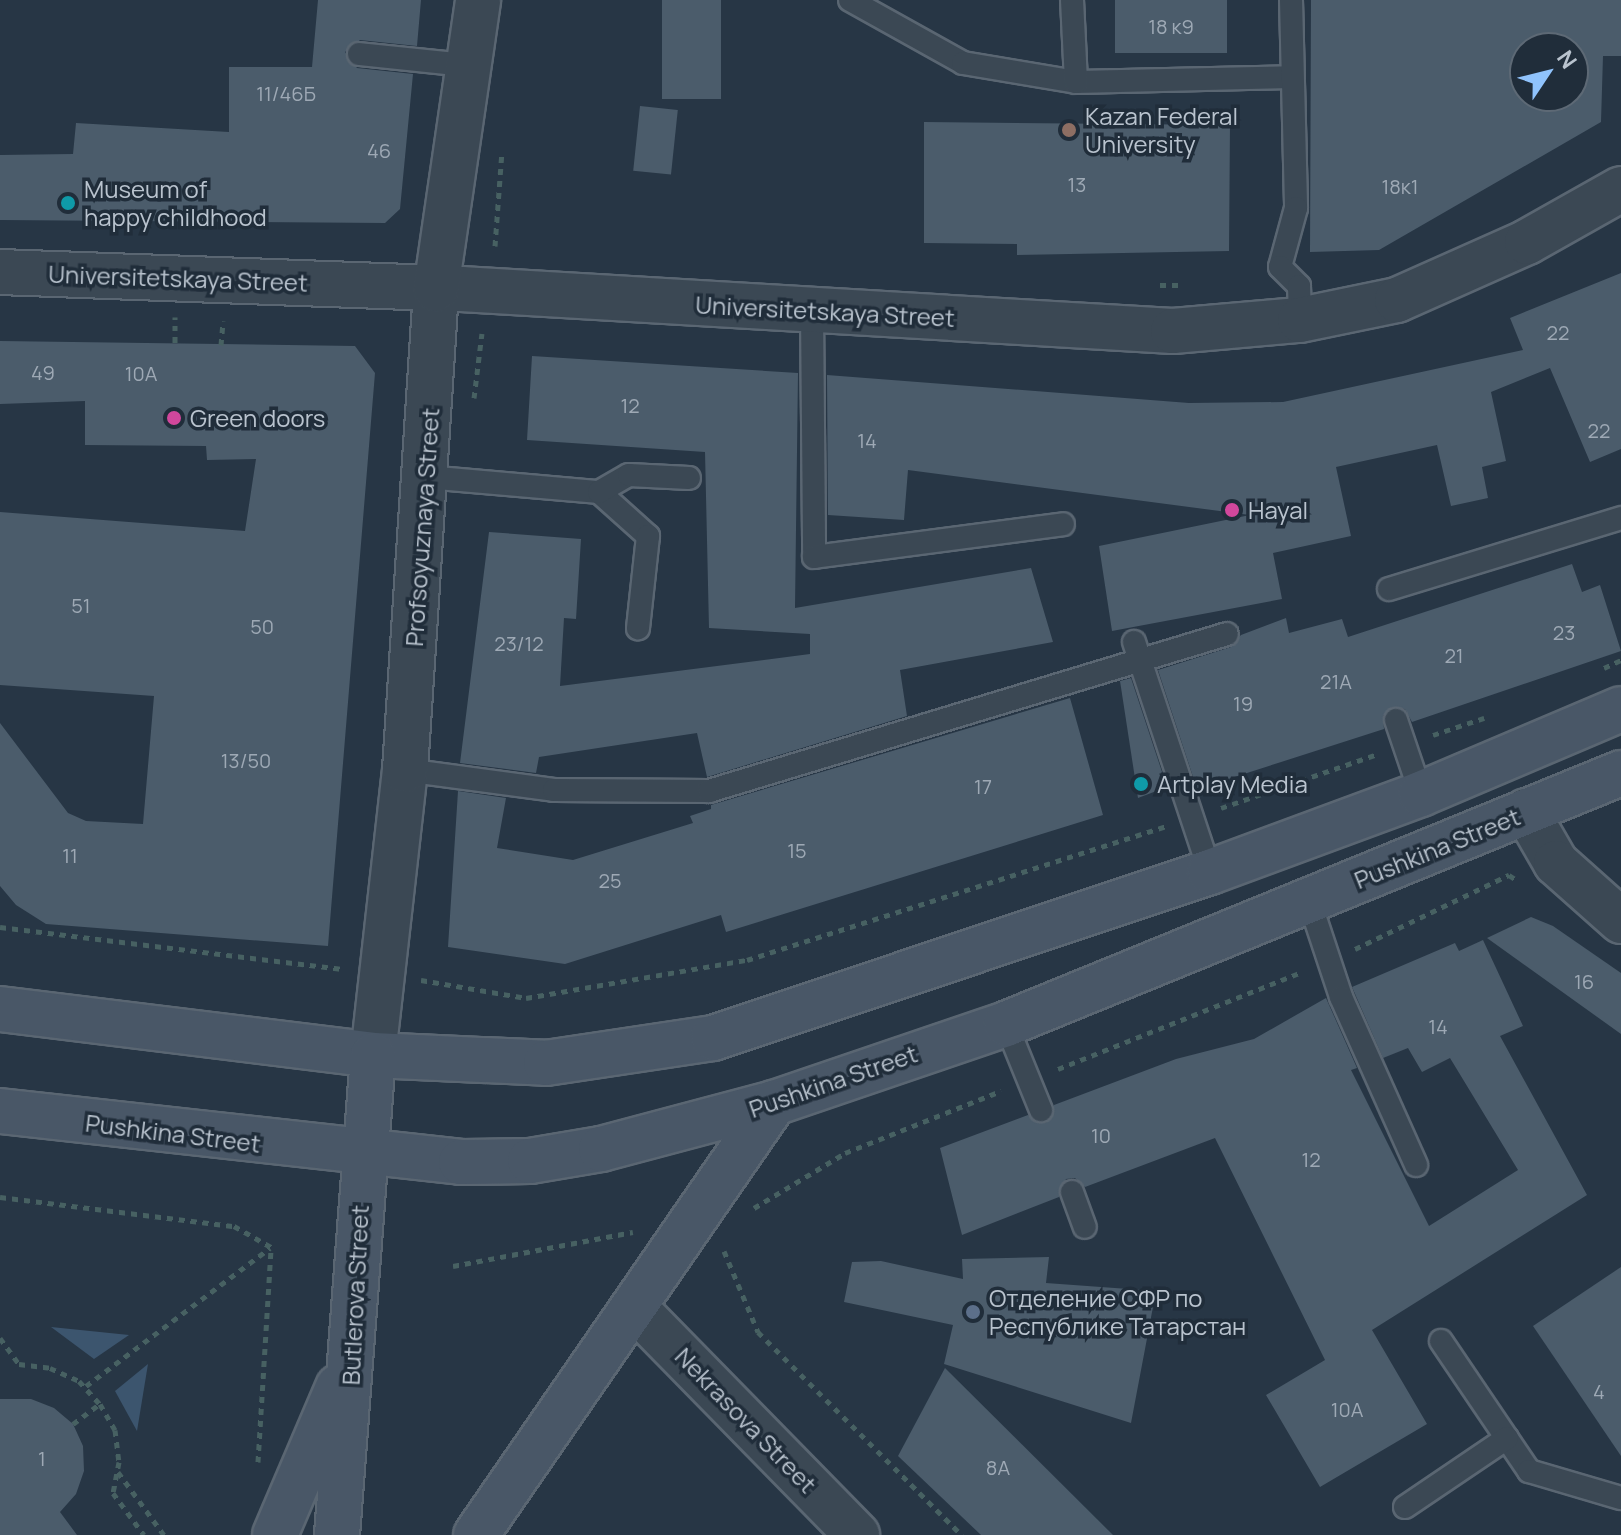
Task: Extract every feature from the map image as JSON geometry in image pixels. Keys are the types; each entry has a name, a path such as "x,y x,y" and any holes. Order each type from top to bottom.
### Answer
{"main road":[{"path":"0,1009 373,1055 546,1063 713,1038 1210,872 1421,794 1621,709"},
{"name":"Pushkina Street","path":"0,1111 361,1155 461,1162 530,1161 601,1149 774,1103 1006,1024 1621,773"},
{"name":"Butlerova Street","path":"337,1535 353,1352 361,1155 373,1055"},
{"path":"476,1535 774,1103"},
{"path":"275,1535 353,1352"}],"street":[{"name":"Profsoyuznaya Street","path":"373,1055 405,770 436,289 466,65 478,0"},
{"name":"Universitetskaya Street","path":"0,272 436,289 1173,331 1300,320 1397,300 1527,242 1621,189"},
{"path":"1526,811 1556,863 1621,921"},
{"name":"Nekrasova Street","path":"634,1307 857,1535"}],"lane":[{"path":"850,0 963,63 1076,82 1291,77"},
{"path":"1072,0 1076,82"},
{"path":"1291,0 1296,208 1280,267 1299,286 1300,320"},
{"path":"359,54 466,65"},
{"path":"812,310 814,557 1063,524"},
{"path":"426,477 599,492 629,475 689,478"},
{"path":"599,492 648,536 638,628"},
{"path":"1389,589 1621,518"},
{"path":"405,770 554,790 709,791 1137,649 1227,634"},
{"path":"1137,649 1210,872"},
{"path":"1396,720 1421,794"},
{"path":"1309,900 1327,962 1416,1165"},
{"path":"1006,1024 1041,1110"},
{"path":"1072,1192 1085,1227"},
{"path":"1441,1341 1529,1471 1621,1498"},
{"path":"1405,1507 1507,1438"}],"path":[{"path":"175,316 175,343"},
{"path":"221,345 223,316"},
{"path":"1592,673 1621,660"},
{"path":"407,978 526,998 747,960 1192,817 1490,716"},
{"path":"741,1216 845,1153 1327,962 1509,875"},
{"path":"0,927 346,970"},
{"path":"0,1197 234,1226 271,1247"},
{"path":"453,1266 639,1231"},
{"path":"722,1246 758,1332 962,1535"},
{"path":"86,1386 271,1247"},
{"path":"253,1476 258,1461 271,1247"},
{"path":"0,1338 19,1364 50,1368 86,1386 100,1404 115,1430 118,1472 113,1493 144,1535"},
{"path":"73,1424 100,1404"},
{"path":"118,1472 164,1535"}],"water":[{"path":"51,1327 129,1335 94,1359"},
{"path":"148,1364 137,1431 115,1391"}],"building":[{"path":"318,0 421,0 417,46 360,40 345,52 357,68 413,74 400,209 385,223 0,220 0,155 73,154 76,123 229,132 229,67 312,67"},
{"path":"662,0 721,0 721,99 662,99"},
{"path":"1115,0 1227,0 1227,53 1115,53"},
{"path":"1311,0 1621,0 1621,56 1603,56 1601,122 1379,250 1310,252"},
{"path":"640,106 678,110 671,175 633,171"},
{"path":"924,122 1230,125 1229,251 1017,255 1017,244 924,243"},
{"path":"1621,273 1621,449 1590,462 1550,368 1491,392 1506,461 1482,467 1488,498 1451,506 1437,445 1336,467 1351,536 1273,553 1282,599 1112,631 1099,546 1250,515 908,470 904,520 828,515 827,375 1189,403 1283,402 1523,350 1510,318"},
{"path":"0,341 355,346 375,373 328,946 46,924 16,905 0,886 0,723 68,813 86,821 143,824 154,696 0,685 0,512 245,531 256,459 207,460 206,446 85,445 85,401 0,404"},
{"path":"532,356 798,373 795,608 1031,568 1053,642 900,670 907,716 707,777 697,733 539,757 536,773 460,763 489,532 581,539 576,619 564,618 560,686 810,654 810,634 709,628 705,452 527,440"},
{"path":"1572,564 1582,592 1600,585 1621,651 1412,722 1405,709 1392,707 1383,716 1384,729 1197,789 1158,670 1231,647 1241,635 1286,618 1289,633 1342,619 1348,637"},
{"path":"1131,678 1167,787 1138,798 1120,681"},
{"path":"1070,698 1103,815 726,932 721,915 565,964 448,947 458,791 506,798 497,848 573,860 693,823 690,816 711,809 711,805"},
{"path":"1531,917 1553,926 1621,973 1621,1034 1487,938"},
{"path":"1483,940 1523,1026 1500,1036 1587,1195 1372,1330 1427,1424 1320,1487 1266,1395 1325,1360 1215,1138 1085,1187 1075,1178 1066,1179 1059,1197 962,1235 940,1148 1028,1115 1046,1123 1054,1105 1176,1059 1254,1039 1326,998 1357,1068 1351,1070 1429,1226 1518,1170 1450,1058 1422,1072 1408,1048 1383,1058 1352,987 1455,943 1459,951"},
{"path":"1049,1257 1046,1283 1156,1291 1131,1423 944,1364 953,1325 844,1302 852,1262 881,1261 963,1279 962,1259"},
{"path":"1621,1267 1621,1456 1533,1326"},
{"path":"945,1368 1113,1535 981,1535 898,1456"},
{"path":"0,1399 31,1399 54,1408 73,1424 83,1446 84,1471 76,1494 60,1512 77,1535 0,1535"}],"place":[{"name":"Kazan Federal University","path":"1069,130"},
{"name":"Museum of happy childhood","path":"68,203"},
{"name":"Green doors","path":"174,418"},
{"name":"Hayal","path":"1232,510"},
{"name":"Artplay Media","path":"1141,784"},
{"name":"Отделение СФР по Республике Татарстан","path":"973,1312"}]}
